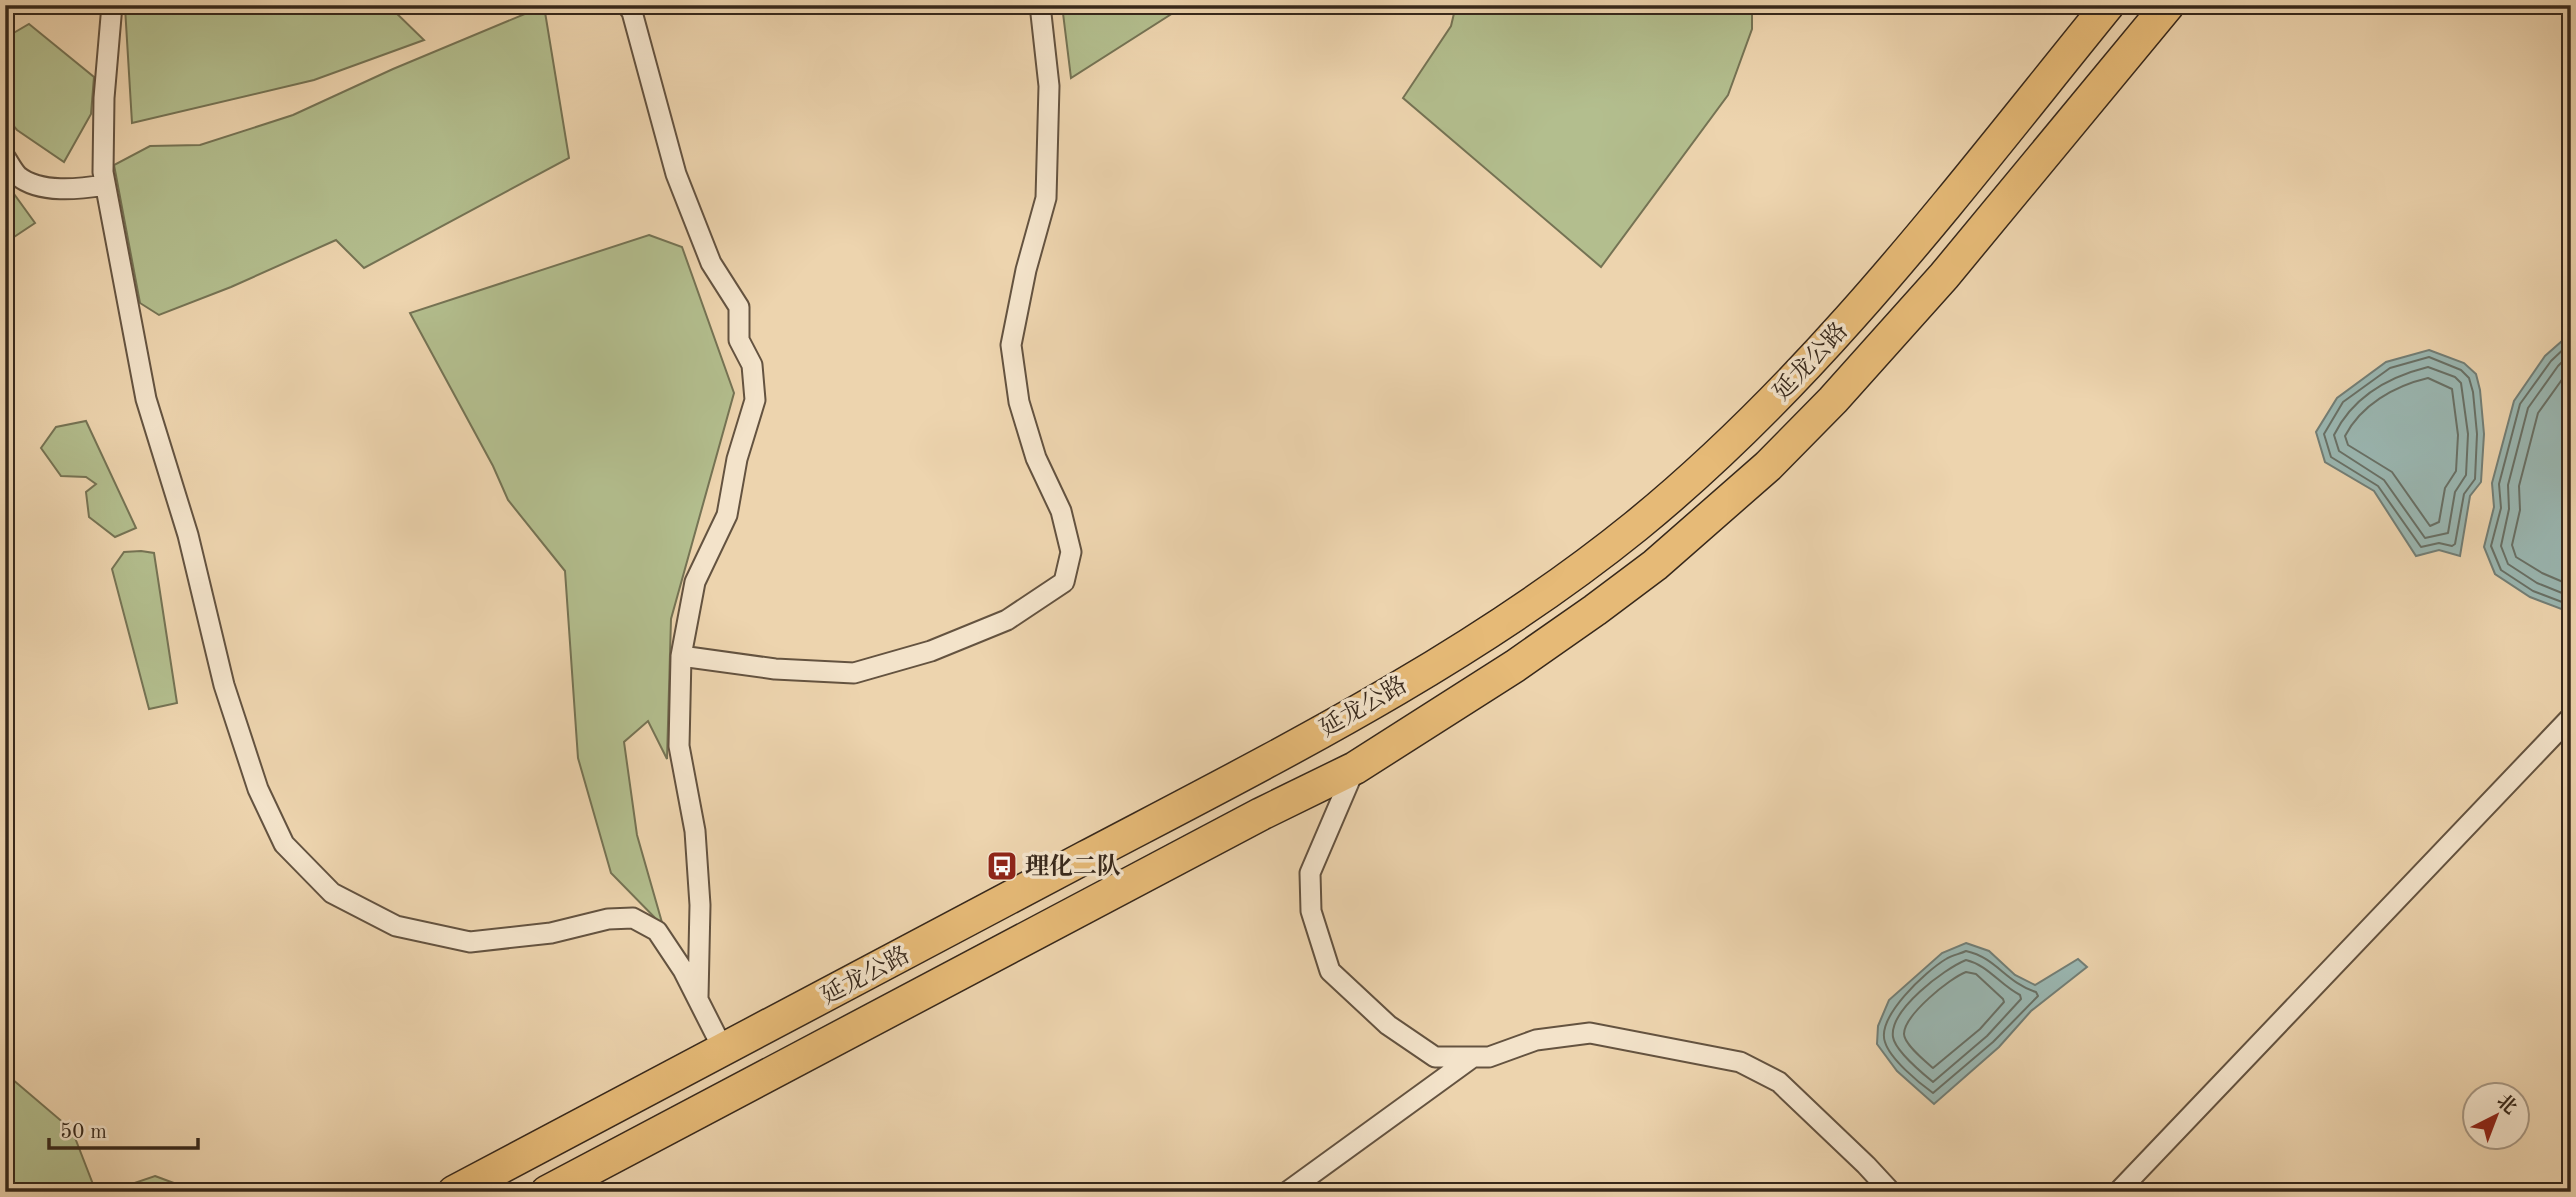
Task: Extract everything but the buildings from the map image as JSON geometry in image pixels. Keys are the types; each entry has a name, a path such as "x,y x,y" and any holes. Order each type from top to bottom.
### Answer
{"highway":[{"name":"延龙公路","path":"454,1192 1268,761 1488,632 1575,572 1635,527 1705,467 1825,346 1874,291 2108,5"},
{"name":"延龙公路","path":"547,1192 1261,814 1355,768 1516,666 1595,610 1656,565 1768,466 1833,400 1944,276 2168,5"}],"street":[{"path":"112,5 104,98 103,172 146,399 188,535 224,685 258,789 284,844 332,893 396,926 470,942 551,933 608,919 633,918 657,931 683,970 724,1051"},
{"path":"627,5 632,12 676,174 711,263 739,307 739,341 752,365 755,400 737,459 727,515 695,582 681,656 678,746 695,831 700,905 698,998"},
{"path":"681,656 775,669 854,673 931,651 1007,620 1064,582 1071,552 1062,511 1036,458 1019,402 1011,345 1046,198 1049,86 1040,5"},
{"path":"5,158 19,177 47,188 76,189 105,185"},
{"path":"2118,1192 2571,717"},
{"path":"1355,768 1310,873 1311,911 1330,971 1388,1025 1435,1057 1489,1057 1536,1040 1590,1033 1740,1062 1779,1082 1891,1192"},
{"path":"1287,1192 1473,1057"}],"green space":[{"path":"388,5 424,40 314,80 132,123 125,7"},
{"path":"1062,5 1180,5 1173,13 1071,78"},
{"path":"1456,5 1752,5 1752,29 1728,95 1601,267 1403,98 1451,26"},
{"path":"544,6 569,158 364,268 336,240 231,287 159,315 140,303 114,165 150,146 200,145 293,115 393,69"},
{"path":"29,24 94,77 91,114 64,162 17,130 5,116 5,38"},
{"path":"9,187 35,223 5,243 5,190"},
{"path":"649,235 682,247 734,393 671,619 667,759 648,721 624,742 637,835 663,926 611,873 578,758 565,571 508,500 493,466 410,313"},
{"path":"86,421 136,528 115,537 89,517 86,492 96,484 86,477 61,476 41,448 56,427"},
{"path":"124,552 154,553 177,703 149,709 112,569"},
{"path":"5,1073 72,1130 96,1192 5,1192"},
{"path":"155,1176 198,1192 108,1192"}],"water":[{"path":"2571,333 2571,607 2564,610 2530,597 2495,574 2484,547 2494,507 2492,483 2514,401 2545,356"},
{"path":"2429,350 2464,363 2476,374 2480,390 2484,434 2481,482 2470,496 2460,556 2439,550 2416,556 2374,491 2325,462 2316,432 2337,398 2386,362"},
{"path":"1966,943 1989,951 2015,975 2035,985 2078,959 2087,967 2031,1011 1999,1047 1934,1104 1897,1071 1877,1044 1878,1026 1889,1000 1942,953"}],"place":[{"name":"理化二队","path":"1002,866"}]}
